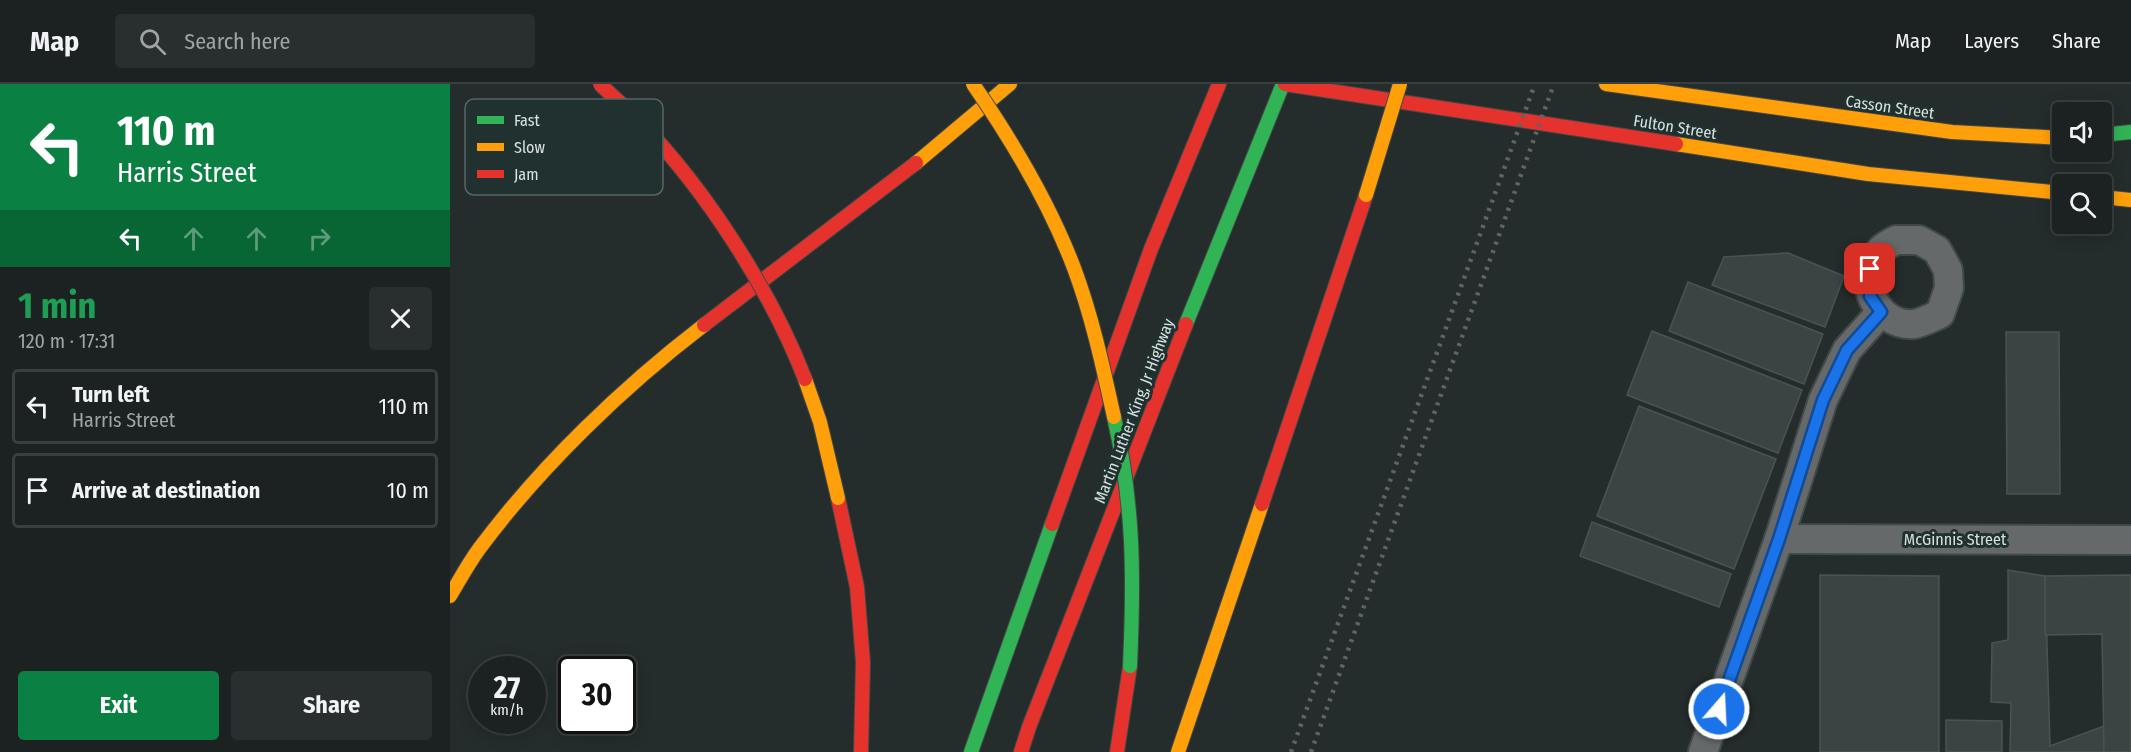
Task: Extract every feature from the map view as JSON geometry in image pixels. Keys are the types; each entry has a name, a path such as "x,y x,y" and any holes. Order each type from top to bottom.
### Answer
{"main road":[{"path":"600,84 616,99"},
{"path":"973,84 1007,132 1038,188 1063,243 1084,297 1116,425 1130,511 1133,582 1130,666 1117,752"},
{"path":"450,596 478,550 520,498 553,460 619,397 662,358 933,150 1010,84"},
{"path":"971,752 1123,317 1181,167 1219,84"},
{"name":"Martin Luther King, Jr Highway","path":"1021,752 1241,186 1284,84"},
{"name":"Fulton Street","path":"1284,84 1868,174 2052,192"},
{"path":"1178,752 1366,195 1400,84"},
{"name":"Casson Street","path":"1606,84 1952,132 2052,137"},
{"path":"2112,134 2131,132"},
{"path":"663,150 706,205 754,277 786,334 812,398 858,587 863,662 861,752"},
{"path":"2112,198 2131,200"}],"street":[{"path":"1703,752 1779,539 1823,400 1847,350 1881,312"},
{"name":"McGinnis Street","path":"1779,539 2131,540"}],"building":[{"path":"1788,253 1844,276 1825,327 1712,285 1724,257"},
{"path":"1688,282 1823,334 1804,384 1669,331"},
{"path":"1652,331 1802,390 1778,453 1627,395"},
{"path":"2006,332 2059,332 2060,494 2007,494"},
{"path":"1639,406 1776,459 1734,569 1597,516"},
{"path":"1592,522 1731,574 1719,607 1580,556"},
{"path":"2008,570 2045,576 2050,746 2104,726 2104,752 2010,752 2011,703 1991,702 1992,643 2008,640"},
{"path":"1820,575 1939,576 1939,752 1820,752"},
{"path":"2131,575 2131,752 2104,752 2102,634 2045,635 2045,576"},
{"path":"1946,720 2002,721 2002,752 1946,752"}],"railway":[{"path":"1291,752 1535,84"},
{"path":"1311,752 1554,84"}],"traffic: fast":[{"path":"1186,324 1283,84"},
{"path":"2112,134 2131,132"},
{"path":"1114,417 1126,481 1131,541 1130,666"},
{"path":"971,752 1052,524"}],"traffic: slow":[{"path":"973,84 1029,173 1064,244 1092,323 1114,417"},
{"path":"916,163 1010,84"},
{"path":"1366,195 1400,84"},
{"path":"1606,84 1952,132 2052,137"},
{"path":"1676,144 1868,174 2052,192"},
{"path":"2112,198 2131,200"},
{"path":"450,596 479,549 528,488 556,458 643,375 704,325"},
{"path":"805,379 820,422 838,498"},
{"path":"1178,752 1262,504"}],"traffic: jam":[{"path":"600,84 616,99"},
{"path":"1052,524 1151,249 1219,84"},
{"path":"1285,84 1676,144"},
{"path":"663,147 712,210 755,277 791,345 805,379"},
{"path":"704,325 916,163"},
{"path":"1262,504 1366,195"},
{"path":"1021,752 1186,324"},
{"path":"838,498 857,587 863,662 861,752"},
{"path":"1117,752 1130,666"}],"route":[{"path":"1719,709 1779,539 1823,400 1847,350 1881,312 1870,296 1870,269"}]}
